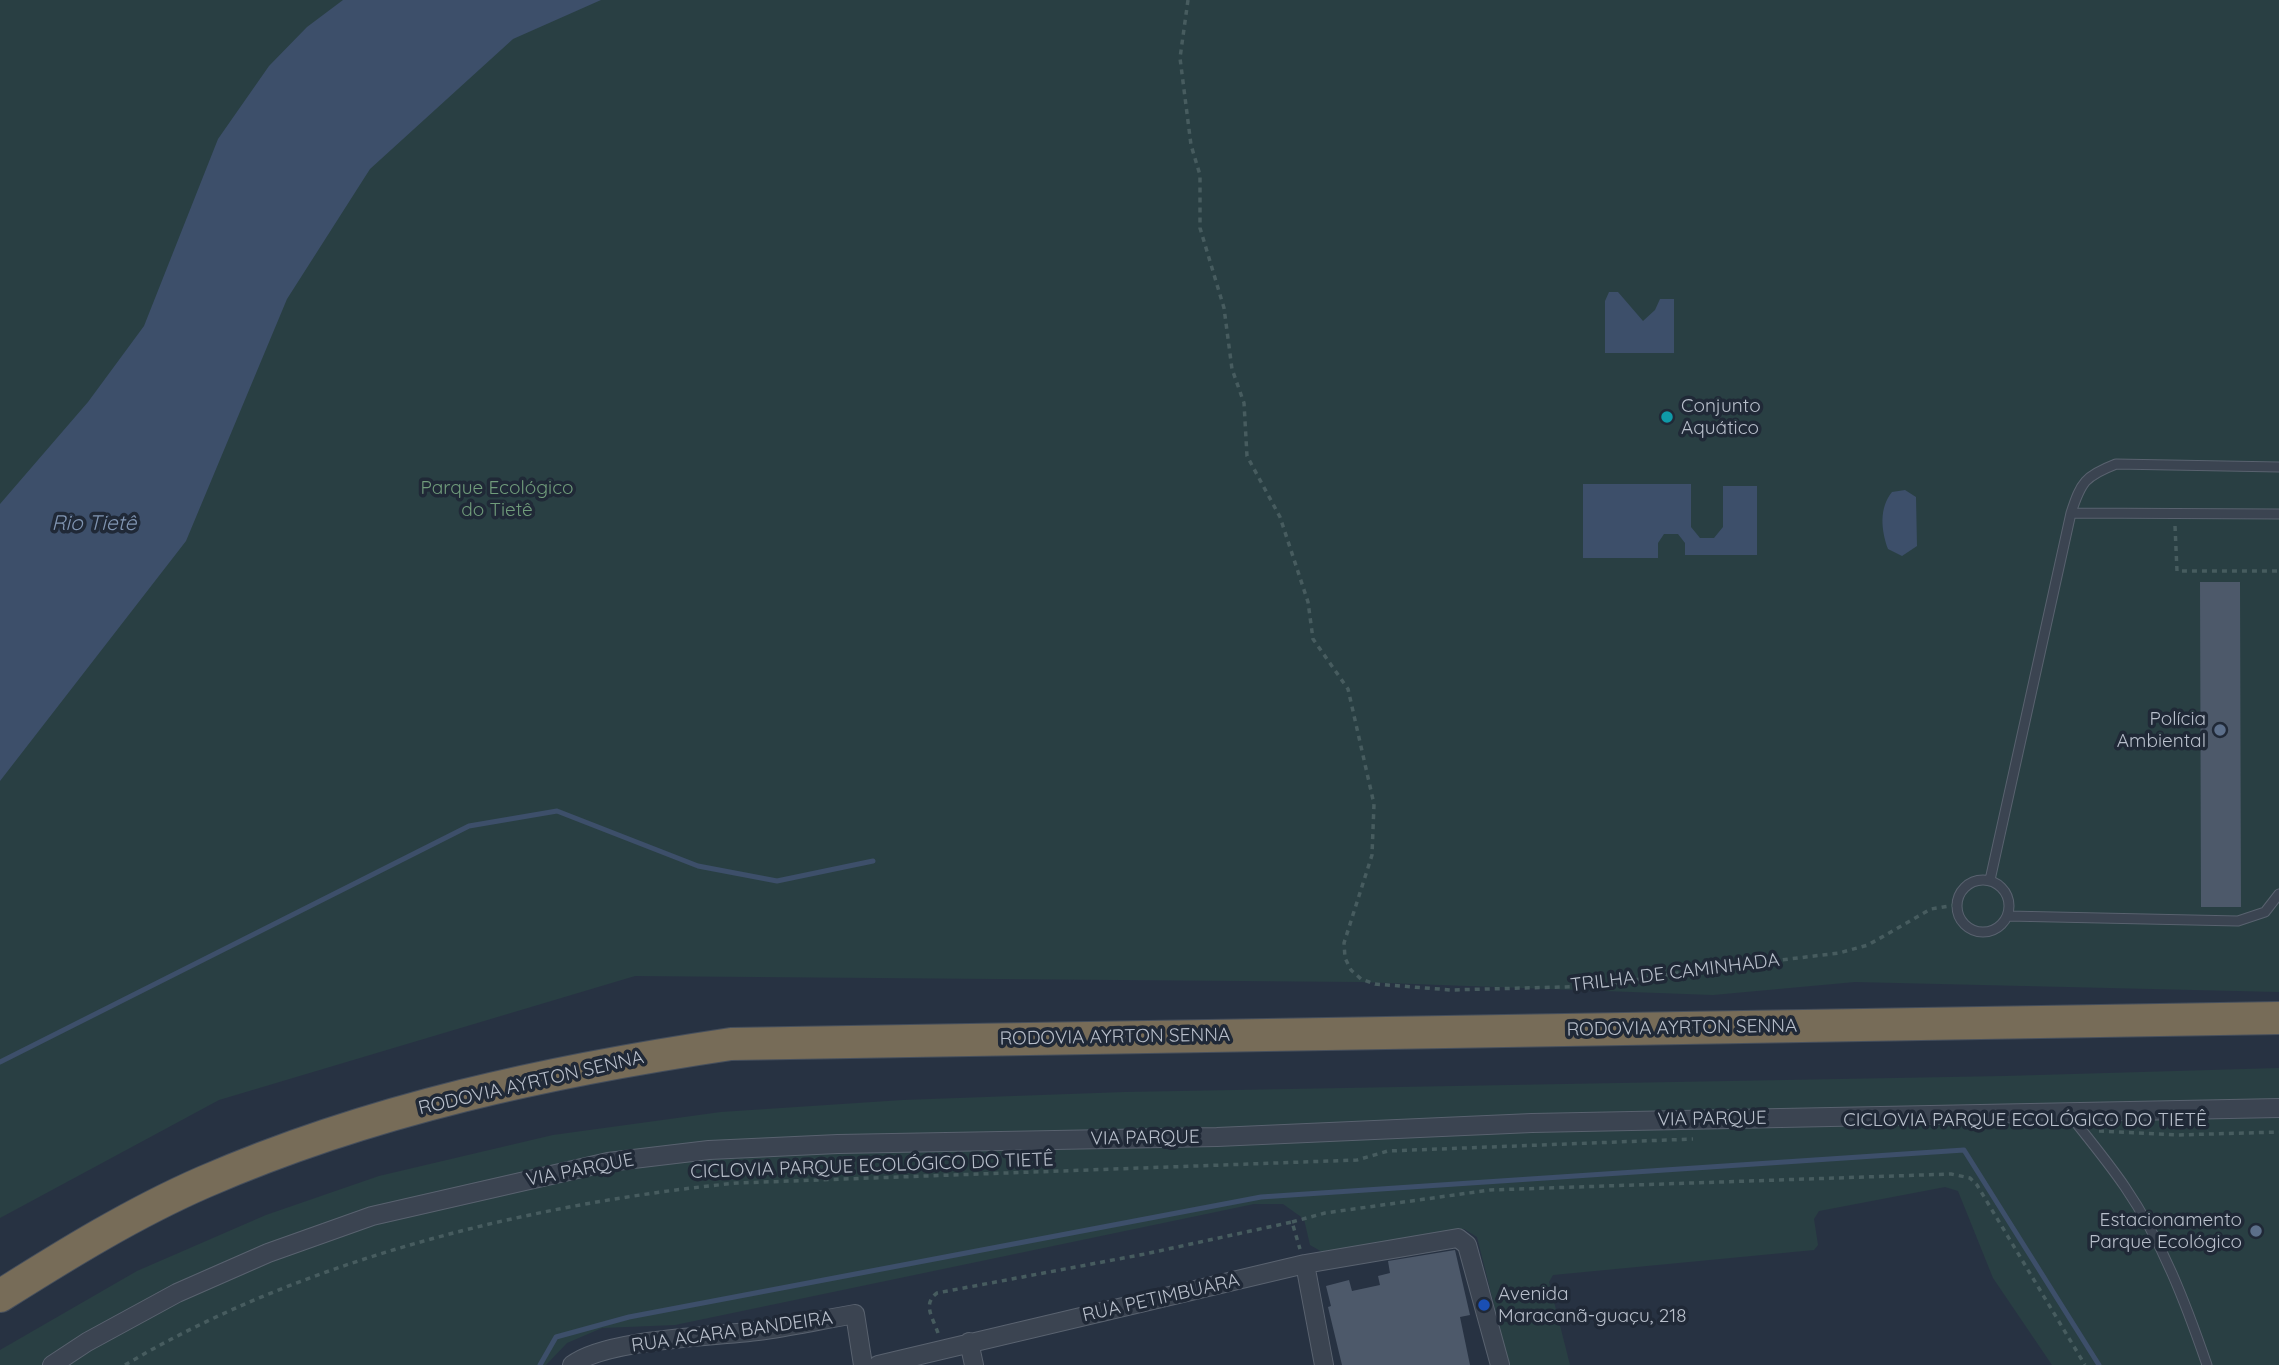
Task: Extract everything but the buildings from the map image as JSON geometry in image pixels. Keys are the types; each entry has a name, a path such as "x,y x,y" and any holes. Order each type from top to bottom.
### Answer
{"highway":[{"name":"RODOVIA AYRTON SENNA","path":"0,1296 73,1251 202,1183 331,1132 461,1095 584,1067 731,1044 2279,1018"}],"street":[{"name":"VIA PARQUE","path":"52,1365 87,1342 177,1293 268,1253 372,1216 608,1162 709,1150 838,1144 1217,1137 1532,1123 2279,1108"},
{"name":"RUA PETIMBUARA","path":"878,1365 1305,1264 1462,1239 1467,1245 1500,1365"},
{"path":"1305,1264 1324,1365"},
{"name":"RUA ACARA BANDEIRA","path":"572,1365 582,1357 608,1350 765,1330 855,1314 863,1365"},
{"path":"969,1342 974,1365"}],"lane":[{"path":"1990,880 2071,513 2080,486 2092,473 2116,464 2279,467"},
{"path":"2071,513 2279,514"},
{"path":"1990,880 2003,888 2009,901 2008,916 1996,930 1978,933 1961,923 1955,905 1961,890 1967,885 1974,881 1990,880"},
{"path":"2008,916 2238,921 2265,912 2279,894"},
{"path":"2068,1112 2126,1189 2155,1239 2188,1310 2207,1365"}],"path":[{"name":"TRILHA DE CAMINHADA","path":"1188,0 1180,58 1191,145 1200,175 1200,228 1224,308 1232,369 1244,403 1247,456 1280,517 1308,602 1313,639 1348,689 1374,804 1372,855 1344,943 1345,958 1351,970 1361,979 1375,984 1451,990 1597,986 1690,971 1839,953 1868,945 1931,909 1955,905"},
{"path":"2175,513 2177,572 2279,570"},
{"name":"CICLOVIA PARQUE ECOLÓGICO DO TIETÊ","path":"2082,1130 2178,1135 2279,1132"},
{"name":"CICLOVIA PARQUE ECOLÓGICO DO TIETÊ","path":"125,1365 169,1339 307,1280 447,1234 541,1212 651,1191 737,1183 1357,1160 1388,1151 1701,1139"},
{"path":"943,1349 928,1306 930,1298 937,1293 1145,1254 1325,1213 1490,1190 1951,1174 1970,1178 1977,1185 2085,1365"},
{"path":"1292,1222 1305,1264"}],"green space":[{"name":"Parque Ecológico do Tietê","path":"0,0 2279,0 2279,992 1855,982 1713,995 1360,982 635,976 219,1100 0,1218"},
{"path":"2279,1068 2279,1365 2052,1365 1993,1278 1958,1191 1945,1187 1819,1211 1814,1219 1818,1245 1814,1250 1553,1275 1549,1282 1570,1365 1509,1365 1477,1237 1464,1229 1324,1253 1310,1245 1304,1219 1283,1204 1254,1204 675,1325 602,1328 567,1343 546,1365 0,1365 0,1350 137,1271 266,1215 379,1176 553,1135 721,1112 903,1100 1125,1092 2005,1076"}],"water":[{"name":"Rio Tietê","path":"343,0 601,0 513,39 370,169 287,299 186,541 0,781 0,504 88,402 144,326 218,139 269,66 307,27"},
{"path":"1609,292 1618,292 1643,321 1655,310 1660,299 1674,299 1674,353 1605,353 1605,301"},
{"path":"1583,484 1691,484 1691,527 1700,538 1714,538 1723,527 1723,486 1757,486 1757,555 1685,555 1685,543 1678,534 1664,534 1658,543 1658,558 1583,558"},
{"path":"1905,490 1916,497 1917,546 1902,556 1888,549 1882,519 1892,492"}],"waterway":[{"path":"0,1062 469,826 557,811 698,866 777,881 873,861"},
{"path":"540,1365 556,1337 629,1317 1261,1197 1964,1150 2099,1365"}],"place":[{"name":"Conjunto Aquático","path":"1667,417"},
{"name":"Polícia Ambiental","path":"2220,730"},
{"name":"Estacionamento Parque Ecológico","path":"2256,1231"},
{"name":"Avenida Maracanã-guaçu, 218","path":"1484,1305"}]}
